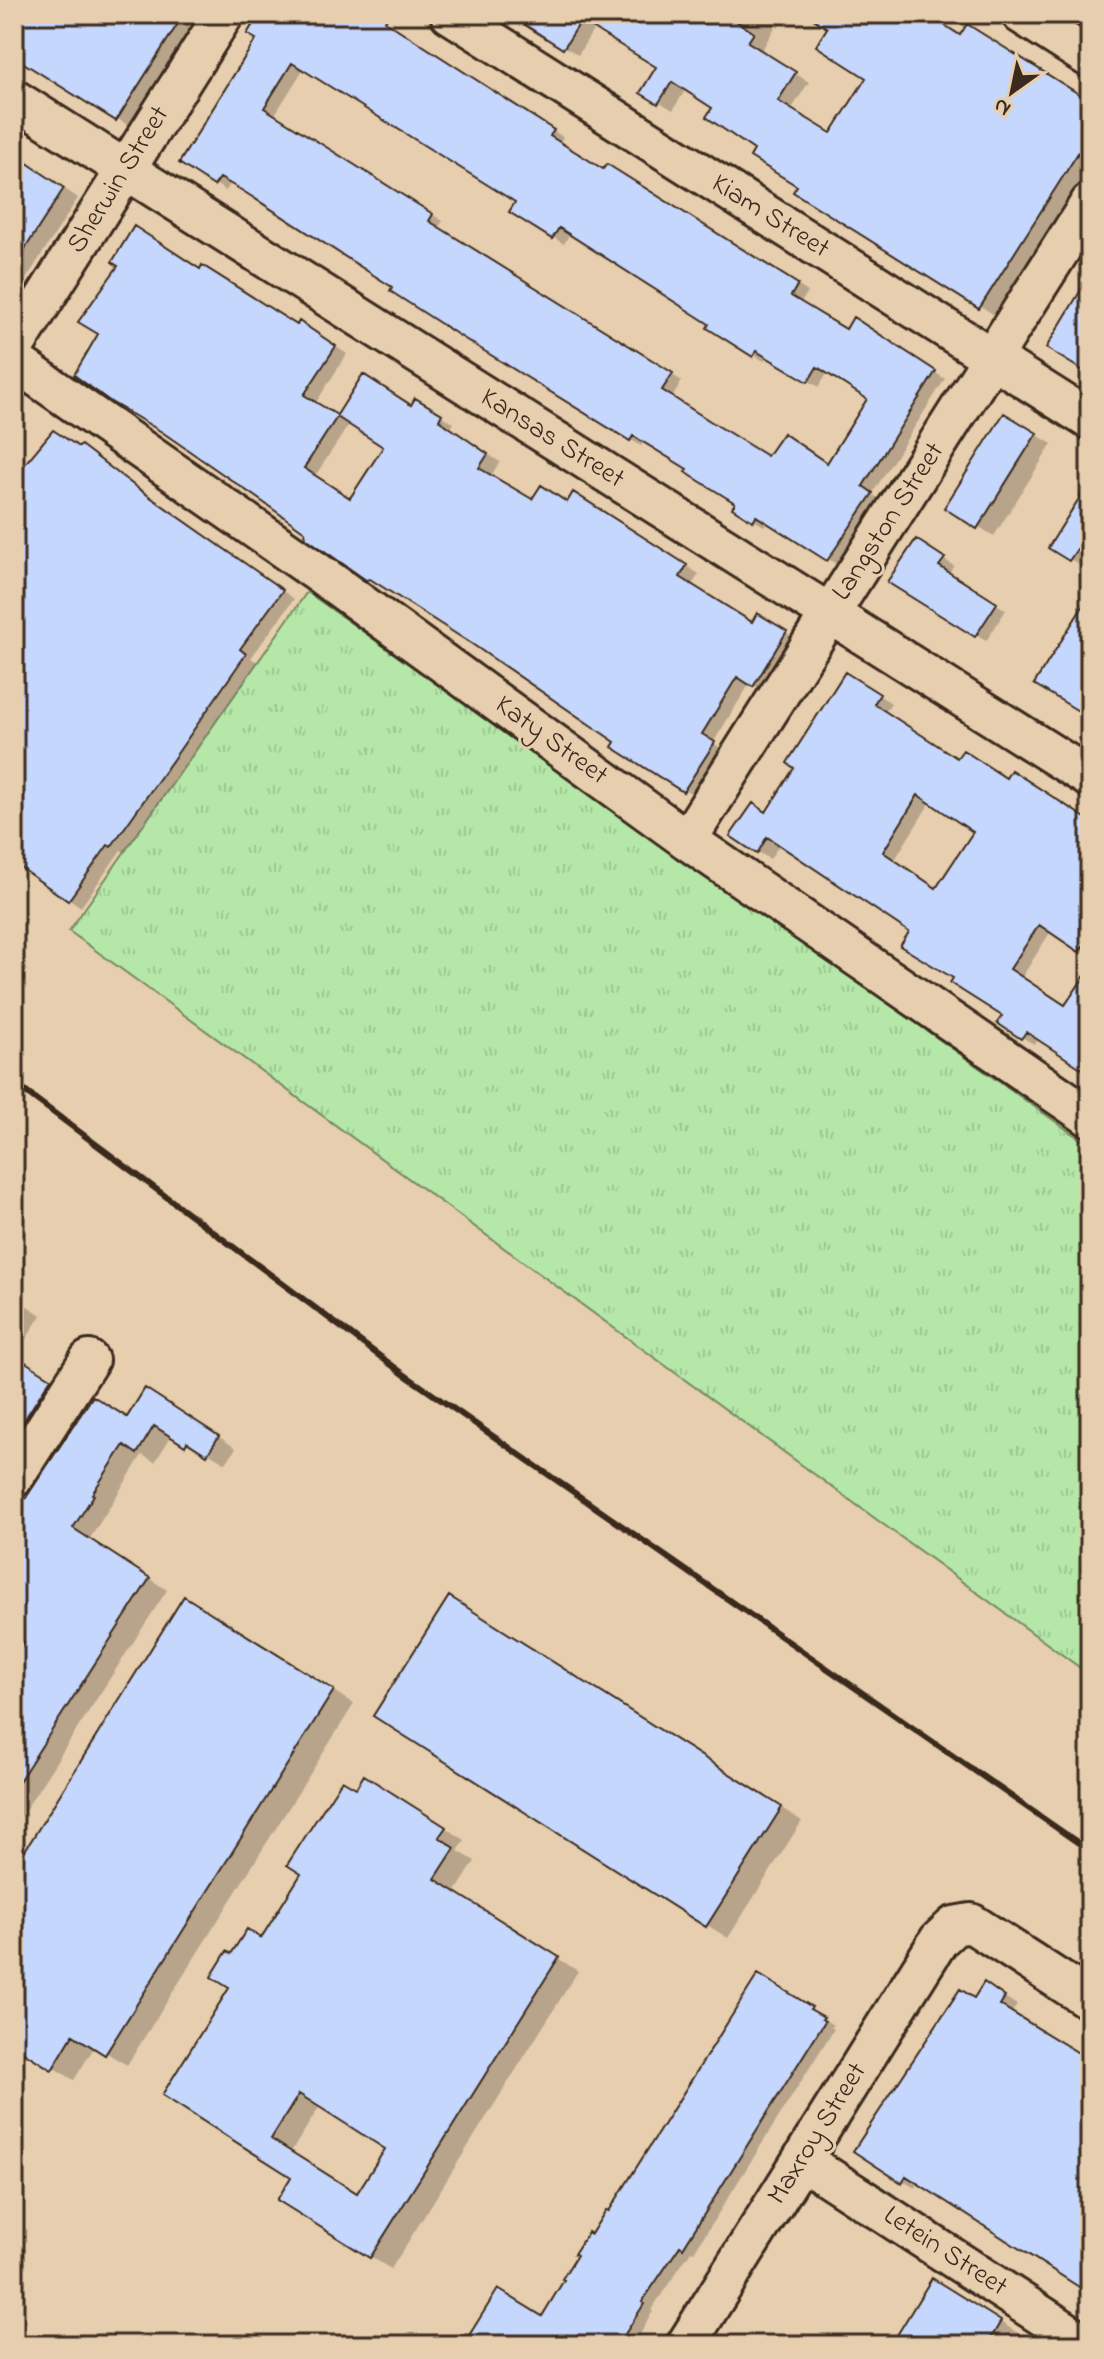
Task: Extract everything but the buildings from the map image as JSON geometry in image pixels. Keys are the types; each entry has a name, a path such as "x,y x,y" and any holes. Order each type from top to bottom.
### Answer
{"street":[{"name":"Sherwin Street","path":"14,347 224,14"},
{"name":"Kiam Street","path":"450,14 1090,420"},
{"path":"1021,14 1090,58"},
{"name":"Kansas Street","path":"14,99 1090,778"},
{"name":"Langston Street","path":"687,840 1090,203"},
{"name":"Katy Street","path":"14,361 330,581 687,840 1090,1117"},
{"path":"14,1477 89,1360"},
{"name":"Maxroy Street","path":"686,2345 939,1940 954,1926 971,1923 1090,2000"},
{"name":"Letein Street","path":"802,2160 1087,2345"}],"green space":[{"path":"307,592 1090,1146 1090,1675 69,931"}],"railway":[{"path":"14,1083 405,1375 1090,1851"}]}
